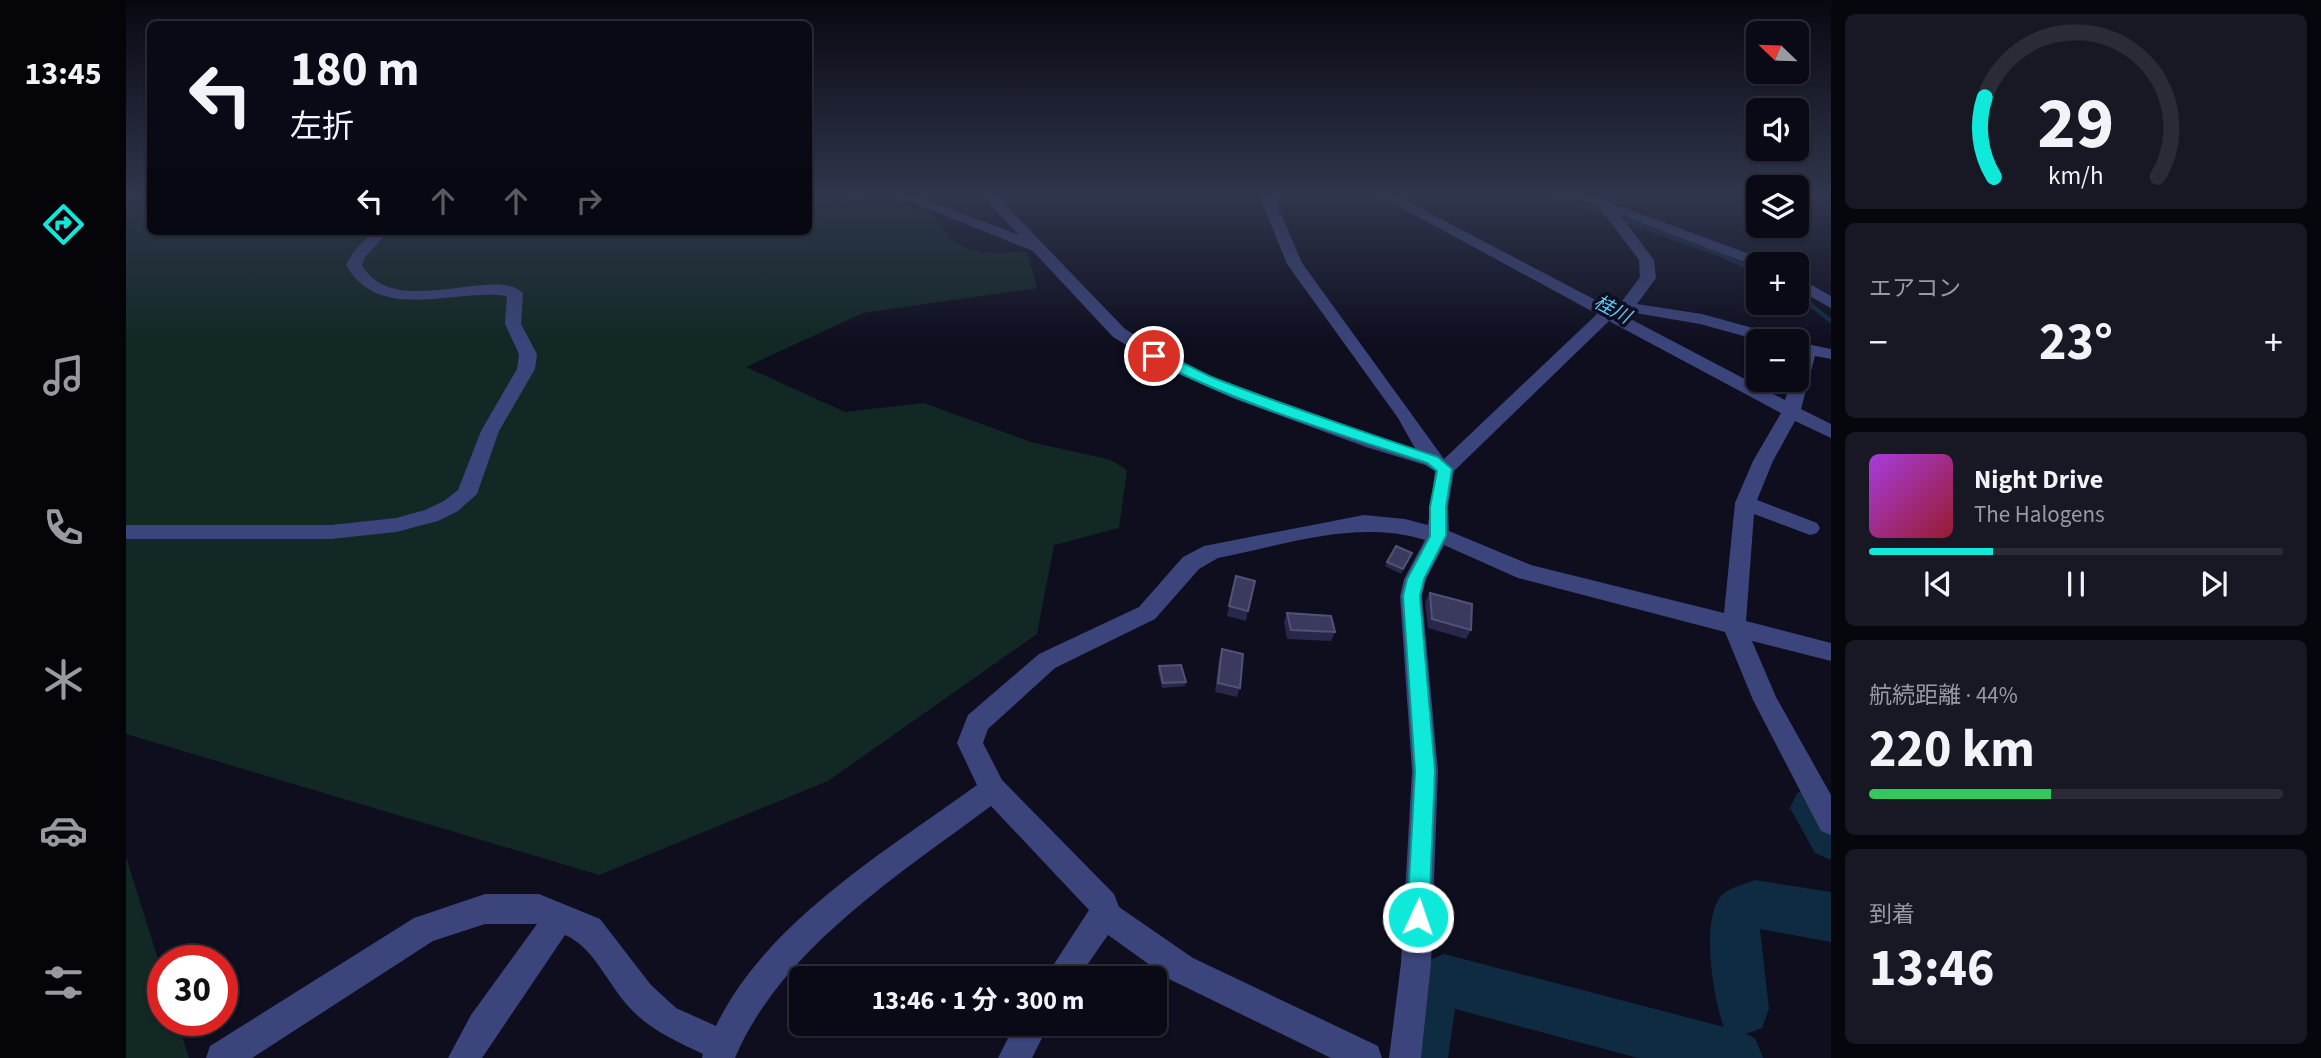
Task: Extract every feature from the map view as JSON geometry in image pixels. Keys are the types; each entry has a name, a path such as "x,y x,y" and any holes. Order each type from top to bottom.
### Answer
{"street":[{"path":"126,532 331,533 396,525 431,516 467,494 490,430 527,369 528,354 513,324 515,293 504,290 399,294 369,286 356,276 354,265 359,254 369,244"},
{"path":"1024,244 1038,248"},
{"path":"1035,244 1118,333 1139,348 1186,372 1271,406 1438,464"},
{"path":"1287,244 1295,264 1438,464 1438,536 1415,579 1411,596 1425,771 1416,963 1405,1058"},
{"path":"1485,244 1620,311 1793,407 1831,432"},
{"path":"1620,311 1648,278 1649,269 1633,244"},
{"path":"1713,244 1746,257"},
{"path":"1809,289 1831,303"},
{"path":"1438,464 1601,318 1620,311 1702,319 1746,332"},
{"path":"1809,349 1831,354"},
{"path":"1795,392 1793,407 1763,461 1745,503 1736,626 1765,700 1831,822"},
{"path":"1745,503 1810,528"},
{"path":"1068,966 1104,915 1104,904 993,789 970,743 977,723 1047,661 1147,613 1191,563 1212,551 1364,522 1405,526 1438,536 1526,572 1831,652"},
{"path":"222,1058 425,929 485,909 539,909 589,930 640,996 665,1019 720,1053 741,1008 787,952 868,881 993,789"},
{"path":"1104,915 1182,969 1366,1058"},
{"path":"464,1058 482,1026 561,916"},
{"path":"1014,1058 1026,1036"}],"green space":[{"path":"126,244 960,244 987,252 1027,252 1037,288 863,313 746,367 845,412 924,403 1031,442 1111,460 1127,470 1119,528 1054,545 1037,634 828,781 599,875 126,734"},
{"path":"126,857 154,945 147,945 147,1036 182,1036 189,1058 126,1058"}],"building":[{"path":"1396,546 1412,553 1403,569 1387,562"},
{"path":"1236,576 1255,581 1248,611 1229,606"},
{"path":"1430,593 1472,604 1471,630 1432,619"},
{"path":"1287,613 1331,616 1335,632 1291,630"},
{"path":"1222,649 1243,654 1240,688 1218,683"},
{"path":"1181,665 1186,682 1163,683 1159,666"}],"waterway":[{"path":"1692,244 1746,266"},
{"path":"1809,304 1831,321"},
{"path":"1813,808 1831,838"},
{"path":"1743,1009 1734,921 1742,910 1755,904 1831,917"},
{"path":"1421,1058 1433,985 1444,980 1736,1057"}],"route":[{"path":"1154,356 1186,372 1271,406 1432,460 1445,469 1438,507 1438,536 1415,579 1411,596 1425,771 1418,917"}],"water label":[{"name":"桂川","path":"1612,310"}]}
